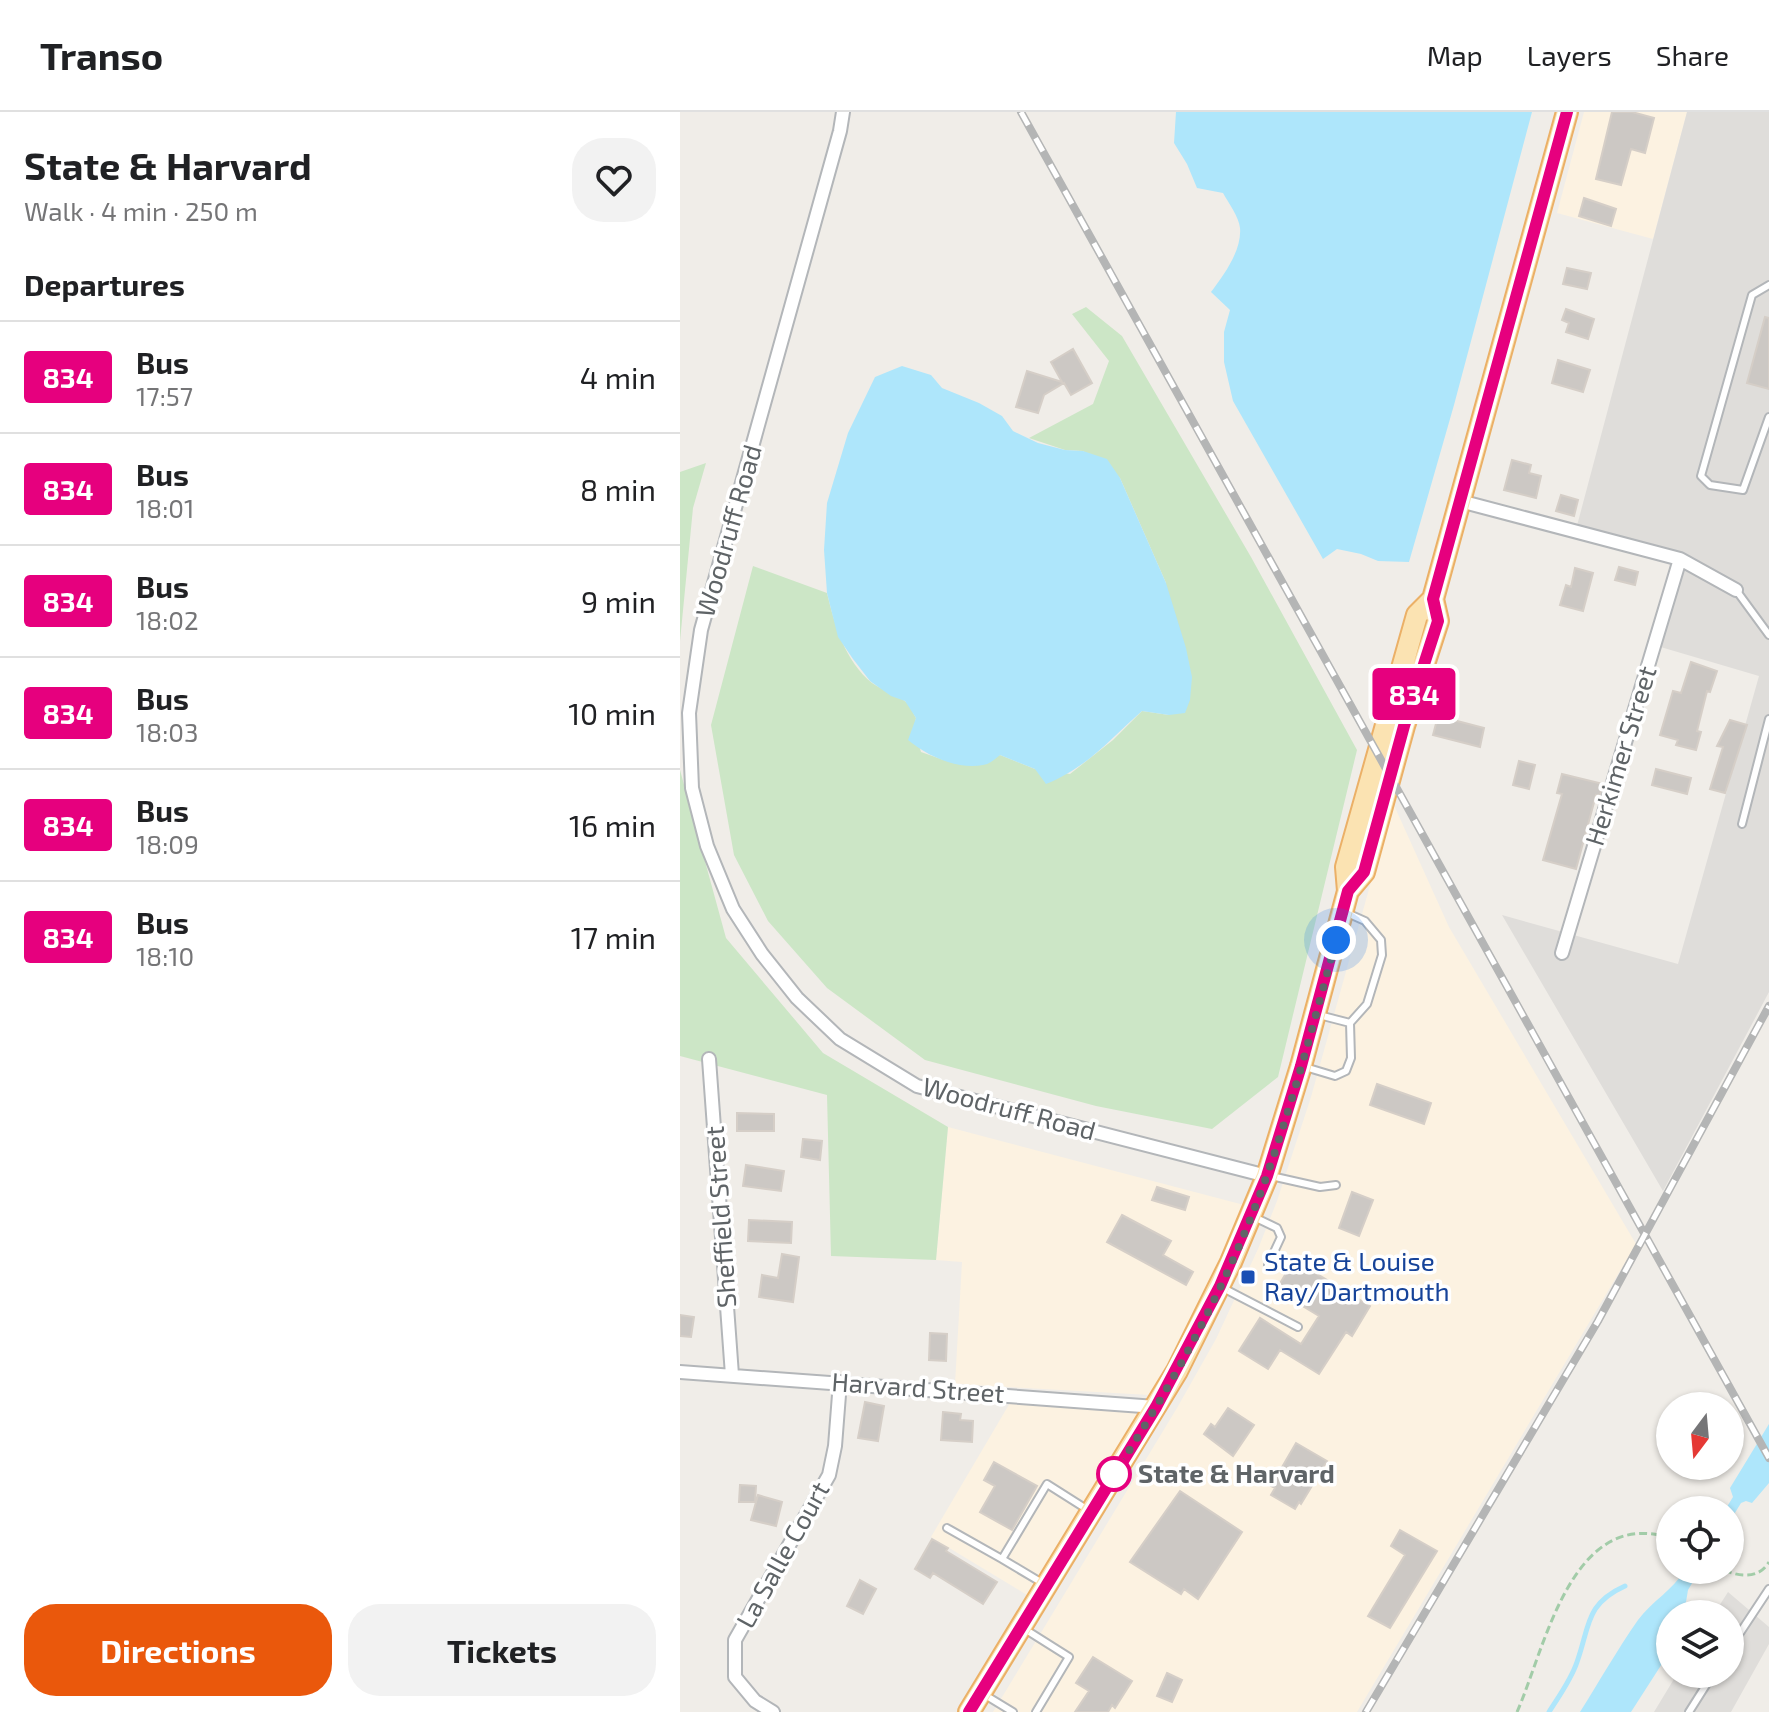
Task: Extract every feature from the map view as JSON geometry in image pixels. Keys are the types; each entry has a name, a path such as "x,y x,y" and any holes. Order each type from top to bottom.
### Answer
{"main road":[{"path":"969,1712 1156,1407 1220,1286 1267,1176 1346,901 1364,872 1404,726 1438,621 1433,599 1567,112"}],"street":[{"name":"Woodruff Road","path":"843,112 701,630 689,713 692,788 707,846 733,909 762,954 797,998 840,1039 917,1086 1267,1176"},
{"path":"1460,501 1680,559 1736,590"},
{"name":"Herkimer Street","path":"1562,953 1680,559"},
{"name":"Sheffield Street","path":"709,1059 732,1375"},
{"name":"Harvard Street","path":"680,1372 1156,1407"},
{"name":"La Salle Court","path":"773,1712 755,1701 735,1677 735,1640 829,1475 835,1446 840,1382"}],"lane":[{"path":"1769,285 1752,295 1701,476 1710,485 1743,490 1769,417"},
{"path":"1736,590 1769,635"},
{"path":"1742,824 1769,719"},
{"path":"1301,1066 1335,1076 1346,1071 1351,1058 1350,1023 1367,1004 1382,955 1381,940 1346,901"},
{"path":"1316,1014 1350,1023"},
{"path":"1267,1176 1320,1187 1336,1185"},
{"path":"1251,1216 1277,1228 1281,1237 1268,1265"},
{"path":"1220,1286 1298,1327"},
{"path":"1002,1559 1047,1484 1091,1512"},
{"path":"947,1528 1046,1586"},
{"path":"1744,1627 1769,1589"},
{"path":"1020,1627 1069,1657 1036,1712"},
{"path":"1689,1712 1704,1688"},
{"path":"980,1692 1013,1712"}],"path":[{"path":"1517,1712 1554,1614 1583,1563 1605,1544 1628,1535 1647,1532 1656,1534"},
{"path":"1744,1575 1764,1571 1769,1562"}],"shaded area":[{"path":"1584,112 1687,112 1653,239 1557,213"},
{"path":"1687,112 1769,112 1769,992 1663,1191 1502,915 1678,964 1759,676 1647,643 1672,563 1574,537"},
{"path":"1393,803 1449,927 1636,1244 1357,1712 993,1712 1177,1408 1216,1339 1258,1249 1311,1097"},
{"path":"948,1127 1244,1205 1214,1279 1150,1395 955,1384 962,1262 936,1260"},
{"path":"1014,1396 1146,1402 1027,1595 931,1537"},
{"path":"1728,1592 1737,1600 1723,1600"},
{"path":"1744,1606 1769,1627 1769,1644 1731,1712 1654,1712 1669,1688 1744,1688"}],"green space":[{"path":"1086,307 1122,336 1251,557 1357,750 1278,1077 1212,1129 1096,1106 925,1060 827,988 768,921 734,855 711,725 753,566 827,593 838,630 855,664 872,683 907,703 916,718 914,728 921,752 960,763 978,762 1000,755 1035,769 1070,774 1113,740 1142,711 1169,715 1166,583 1120,478 1083,451 1065,450 1029,438 1093,404 1109,361 1072,314"},
{"path":"706,463 693,508 680,641 680,472"},
{"path":"680,770 726,938 823,1053 948,1127 936,1260 831,1256 827,1095 680,1056"}],"water":[{"path":"1176,112 1532,112 1409,562 1378,561 1337,549 1323,559 1233,401 1224,362 1224,332 1230,310 1211,292 1235,253 1240,236 1239,224 1223,193 1197,188 1174,143"},
{"path":"902,366 931,375 942,388 1002,416 1013,431 1038,443 1107,459 1120,478 1166,583 1186,648 1192,677 1190,700 1185,713 1169,715 1142,711 1086,761 1046,784 1035,769 1000,755 986,764 953,764 908,740 916,718 905,701 891,696 870,681 838,637 827,593 824,550 827,503 848,433 875,377"},
{"path":"1769,1424 1769,1483 1752,1503 1744,1502 1744,1496 1733,1496 1730,1488 1735,1480 1744,1480 1744,1465"},
{"path":"1675,1584 1692,1584 1686,1600 1658,1600"},
{"path":"1656,1601 1656,1673 1631,1712 1580,1712 1615,1654"}],"building":[{"path":"1612,112 1632,112 1654,118 1645,153 1631,149 1621,185 1596,179"},
{"path":"1584,198 1616,209 1611,226 1579,216"},
{"path":"1567,268 1591,273 1587,289 1563,284"},
{"path":"1566,309 1594,319 1588,339 1566,332 1569,323 1562,320"},
{"path":"1765,317 1769,318 1769,389 1747,383"},
{"path":"1073,349 1092,383 1071,395 1064,383 1044,395 1038,413 1016,407 1027,371 1062,382 1051,362"},
{"path":"1558,360 1590,370 1583,392 1552,383"},
{"path":"1512,460 1531,465 1529,473 1541,476 1536,498 1504,490"},
{"path":"1561,495 1578,500 1574,516 1556,511"},
{"path":"1619,567 1638,572 1635,585 1615,580"},
{"path":"1575,568 1593,573 1583,611 1560,605 1566,585 1571,587"},
{"path":"1691,662 1717,671 1710,692 1707,691 1697,731 1701,732 1696,750 1676,745 1678,740 1660,735 1673,691 1681,693"},
{"path":"1438,716 1484,728 1480,747 1433,735"},
{"path":"1730,720 1747,725 1725,793 1710,789 1723,747 1717,746"},
{"path":"1519,761 1535,765 1529,789 1513,785"},
{"path":"1656,769 1691,778 1687,794 1652,785"},
{"path":"1562,774 1603,784 1600,796 1596,795 1576,869 1543,860 1562,794 1557,793"},
{"path":"1377,1084 1431,1103 1424,1124 1370,1105"},
{"path":"737,1113 774,1114 774,1131 737,1131"},
{"path":"803,1139 822,1141 820,1160 801,1157"},
{"path":"746,1165 784,1171 781,1191 743,1186"},
{"path":"1157,1187 1189,1197 1185,1210 1152,1200"},
{"path":"1352,1192 1373,1200 1359,1236 1339,1228"},
{"path":"1122,1215 1171,1241 1163,1255 1193,1272 1186,1285 1107,1242"},
{"path":"749,1220 792,1222 791,1243 748,1241"},
{"path":"782,1254 799,1257 793,1302 759,1297 762,1275 778,1278"},
{"path":"1294,1260 1370,1306 1352,1336 1346,1332 1319,1374 1280,1350 1268,1369 1239,1351 1260,1318 1301,1344 1319,1316 1276,1290"},
{"path":"680,1315 694,1317 691,1337 680,1336"},
{"path":"930,1333 947,1334 946,1361 929,1360"},
{"path":"865,1402 884,1406 878,1441 858,1438"},
{"path":"1228,1408 1254,1425 1233,1456 1204,1434 1211,1424 1215,1427"},
{"path":"943,1412 961,1414 960,1420 973,1421 972,1442 941,1440"},
{"path":"1296,1443 1327,1461 1295,1509 1271,1495 1275,1488 1271,1486"},
{"path":"994,1462 1037,1486 1012,1530 980,1512 995,1486 984,1480"},
{"path":"740,1485 756,1486 755,1502 739,1502"},
{"path":"1180,1491 1242,1532 1198,1599 1184,1589 1181,1594 1130,1562"},
{"path":"758,1495 782,1502 776,1526 751,1520"},
{"path":"1400,1530 1437,1551 1390,1628 1368,1616 1405,1555 1391,1546"},
{"path":"932,1539 997,1582 983,1604 933,1573 930,1578 915,1569"},
{"path":"860,1580 876,1589 863,1614 847,1606"},
{"path":"1093,1657 1132,1681 1115,1708 1112,1705 1108,1712 1075,1712 1089,1691 1076,1683"},
{"path":"1167,1673 1182,1680 1172,1702 1157,1696"}],"waterway":[{"path":"1549,1712 1574,1669 1596,1608 1602,1600 1625,1586"}],"railway":[{"path":"1021,112 1769,1458"},
{"path":"1366,1712 1598,1321 1769,1006"}],"bus line":[{"name":"834","path":"969,1712 1177,1371 1220,1286 1267,1176 1316,1014 1348,891 1364,872 1404,726 1438,621 1433,599 1567,112"}],"place":[{"name":"State & Louise Ray/Dartmouth","path":"1248,1277"},
{"name":"State & Harvard","path":"1114,1474"}],"route":[{"path":"1114,1474 1177,1371 1220,1286 1257,1201 1301,1066 1336,940"}]}
